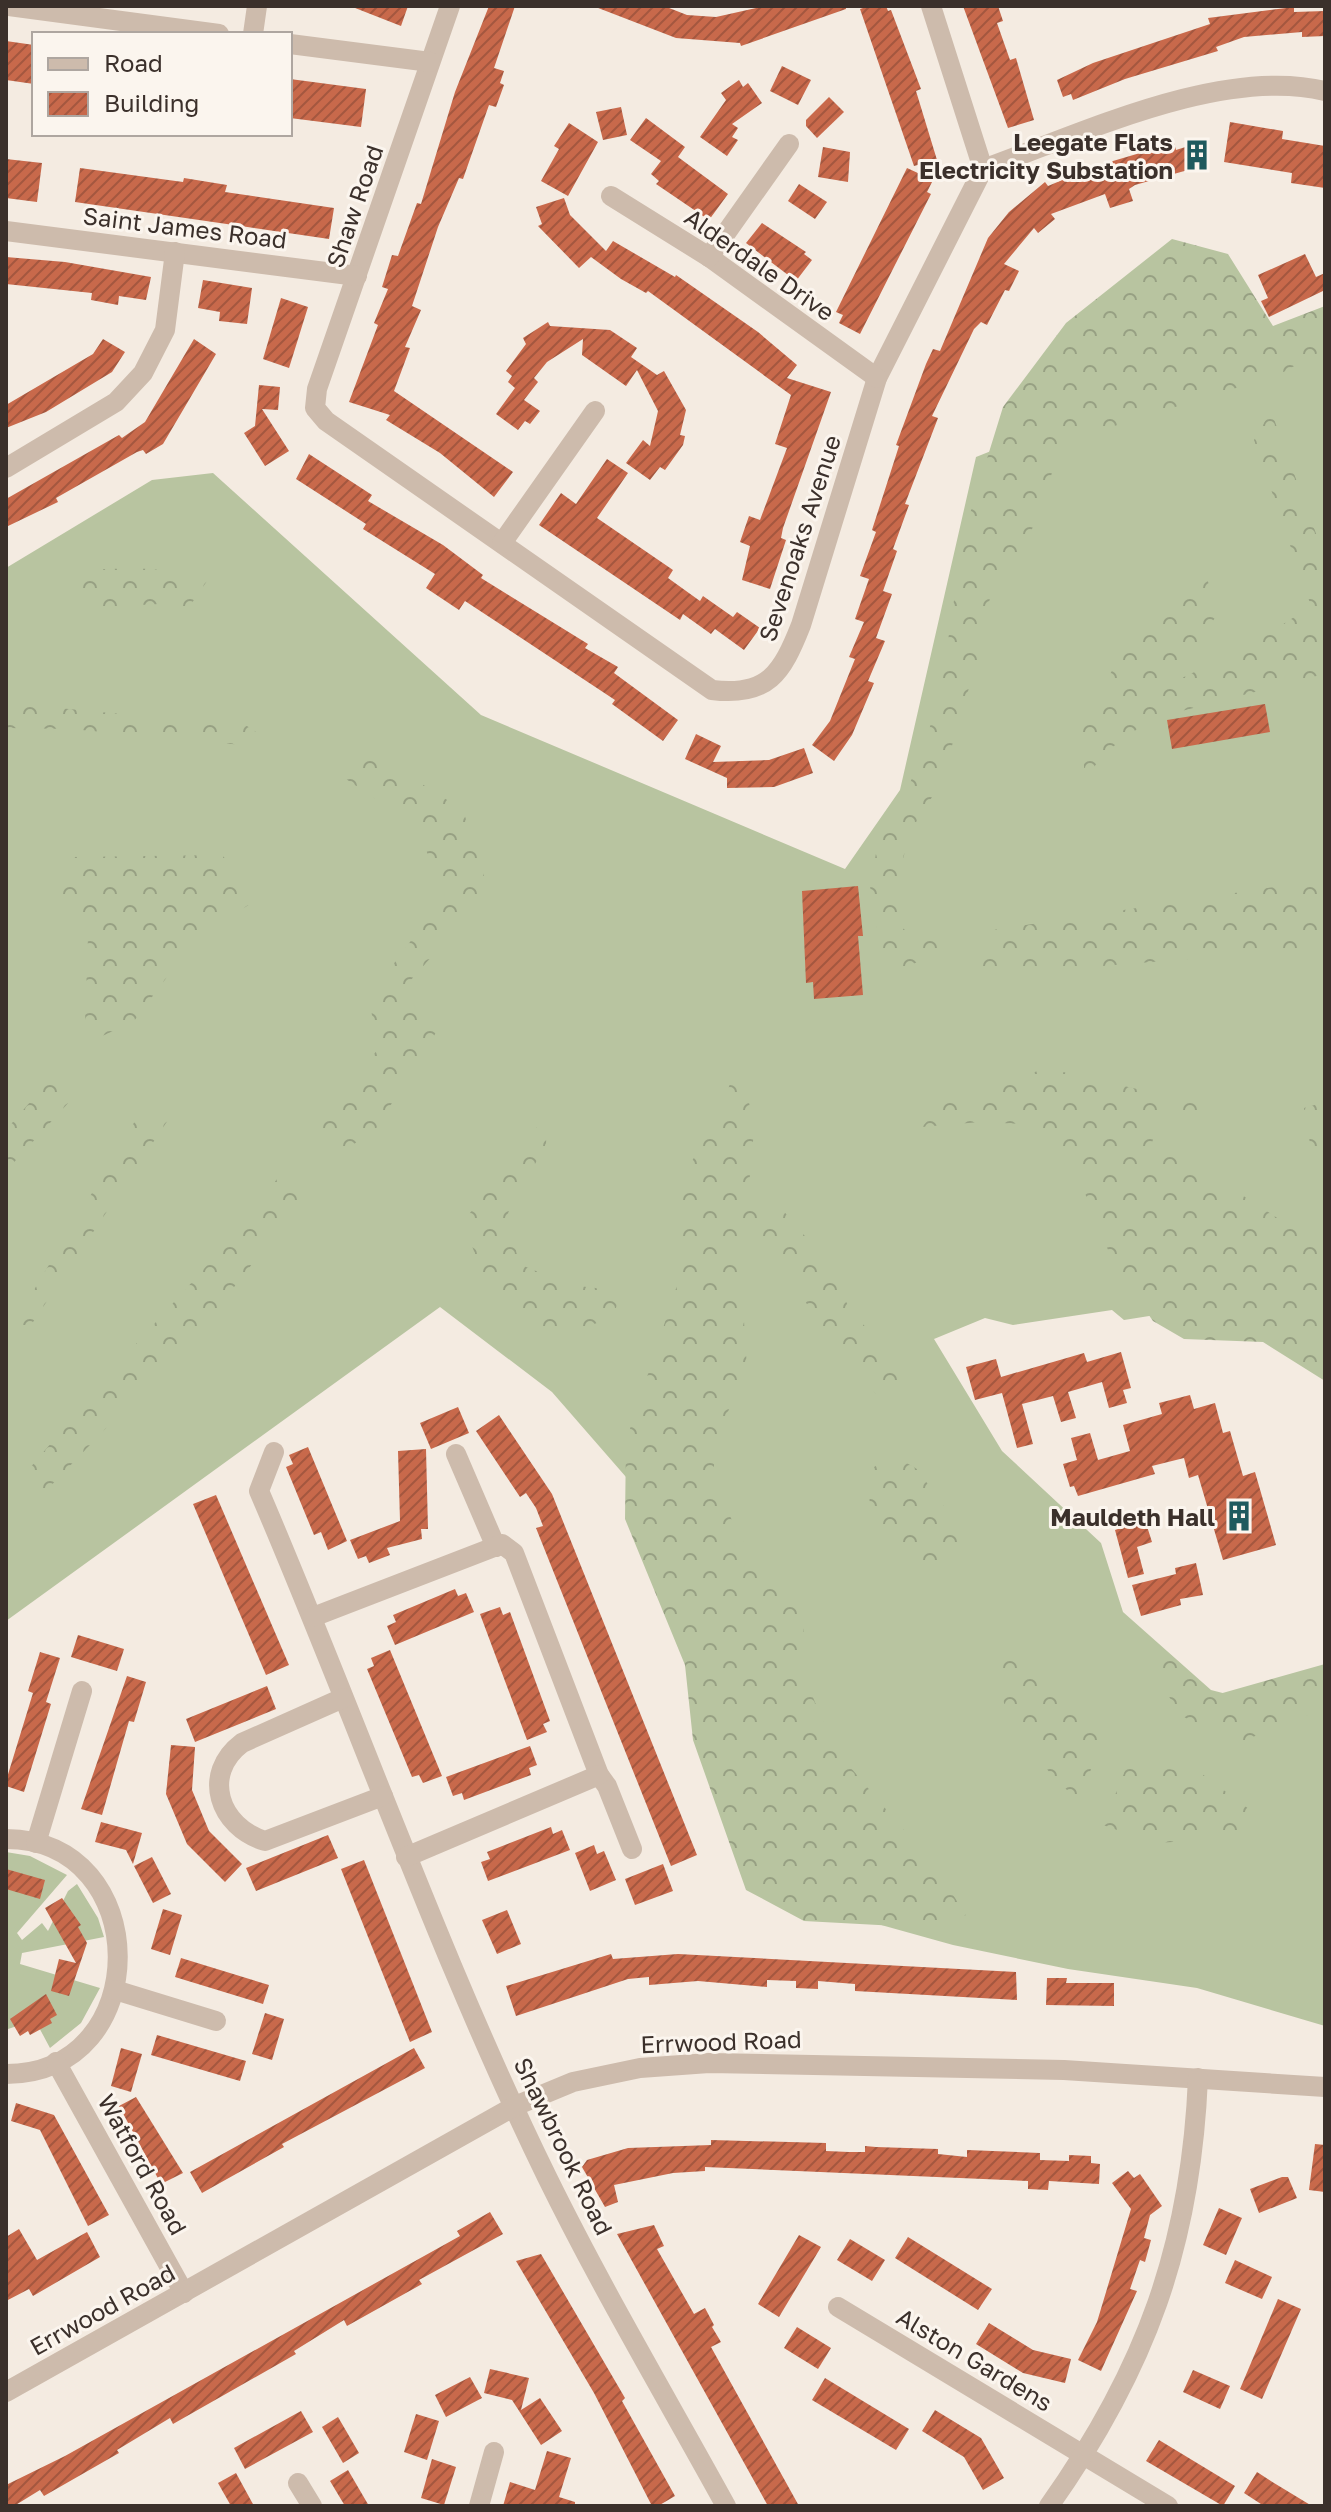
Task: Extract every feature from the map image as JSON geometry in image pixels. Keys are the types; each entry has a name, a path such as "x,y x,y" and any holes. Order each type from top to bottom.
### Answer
{"street":[{"path":"9,6 57,9 206,32"},
{"path":"253,32 257,6"},
{"name":"Shaw Road","path":"326,421 315,408 317,389 450,6"},
{"path":"931,6 983,169 1104,125 1230,87 1284,83 1325,91"},
{"path":"292,44 430,62"},
{"path":"709,257 789,144"},
{"name":"Sevenoaks Avenue","path":"326,421 712,690 738,693 764,685 787,661 801,625 877,378 983,169"},
{"name":"Alderdale Drive","path":"611,196 709,257 877,378"},
{"name":"Saint James Road","path":"6,231 357,276"},
{"path":"6,468 116,402 143,373 165,330 175,252"},
{"path":"502,543 595,411"},
{"name":"Shawbrook Road","path":"274,1452 259,1491 313,1617 406,1857 515,2106 581,2242 726,2506"},
{"path":"456,1454 496,1547"},
{"path":"313,1617 502,1544 514,1553 599,1775 607,1786 632,1849"},
{"path":"36,1843 82,1691"},
{"path":"343,1698 242,1743 220,1765 221,1798 238,1826 251,1837 265,1841 383,1796"},
{"path":"406,1857 599,1775"},
{"path":"6,1839 36,1843 76,1865 106,1900 119,1944 115,1990 99,2024 73,2052 56,2062 36,2070 6,2074"},
{"path":"115,1990 216,2021"},
{"name":"Watford Road","path":"56,2062 184,2293"},
{"name":"Errwood Road","path":"6,2392 515,2106 573,2082 640,2068 709,2063 1064,2070 1325,2087"},
{"path":"1049,2506 1085,2456 1131,2369 1177,2249 1190,2179 1198,2078"},
{"name":"Alston Gardens","path":"838,2307 1168,2506"},
{"path":"479,2506 494,2452"},
{"path":"298,2483 312,2506"}],"green space":[{"path":"1172,239 1228,254 1273,326 1325,306 1325,349 1278,375 1063,442 1020,563 993,582 979,654 941,783 911,830 899,873 899,925 918,941 948,941 941,960 915,963 895,975 881,952 870,886 879,837 907,792 939,701 964,533 1003,407 1066,323"},
{"path":"1325,318 1325,1329 1187,1310 1124,1320 1112,1310 1013,1325 985,1318 934,1339 1002,1451 1101,1543 1123,1612 1211,1690 1242,1698 1325,1683 1325,2026 1197,1988 1068,1969 953,1945 831,1911 680,1539 552,1392 440,1307 6,1621 6,568 152,480 213,473 481,715 845,869 900,790 976,457"},
{"path":"1271,411 1325,558 1325,684 1320,675 1151,719 1107,751 1085,778 1081,731 1124,647 1205,572 1218,614 1163,687 1251,645 1311,606 1254,440"},
{"path":"135,568 187,572 216,568 187,610 160,604 100,607 79,593 82,570"},
{"path":"6,703 247,726 262,736 263,747 71,729 6,728"},
{"path":"359,759 387,762 463,810 489,892 410,981 437,1031 372,1135 337,1152 320,1143 316,1124 379,1048 369,1001 401,953 446,898 416,826 343,777 344,765"},
{"path":"222,855 259,898 194,941 134,1021 96,1039 85,1023 88,937 53,890 71,857"},
{"path":"1325,879 1325,948 968,977 993,930"},
{"path":"1046,1068 1215,1107 1163,1117 1149,1149 1188,1160 1305,1236 1325,1236 1325,1381 1263,1342 1184,1339 1153,1321 1115,1267 1073,1164 1023,1124 980,1122 922,1127 942,1105"},
{"path":"49,1080 70,1101 6,1171 6,1130"},
{"path":"731,1081 746,1089 755,1130 749,1163 751,1197 781,1208 821,1255 850,1309 910,1379 887,1404 832,1352 778,1249 739,1241 747,1369 714,1443 714,1485 754,1563 804,1617 802,1671 834,1748 935,1867 966,1915 934,1928 804,1921 746,1890 693,1740 685,1665 625,1519 626,1441 685,1261 674,1190 716,1122"},
{"path":"1325,1102 1325,1197 1315,1173 1304,1108"},
{"path":"138,1116 168,1120 31,1325 13,1325"},
{"path":"547,1121 546,1144 508,1213 519,1264 570,1285 621,1291 613,1318 553,1337 486,1282 463,1223 524,1136"},
{"path":"281,1173 293,1176 299,1204 202,1328 42,1495 23,1476 127,1354 250,1218"},
{"path":"891,1454 917,1469 962,1532 959,1565 901,1558 870,1523 869,1471"},
{"path":"994,1651 1027,1669 1102,1735 1080,1803 1049,1772 1004,1703"},
{"path":"1166,1651 1212,1696 1325,1664 1325,1708 1235,1744 1184,1717 1144,1663"},
{"path":"1128,1763 1202,1774 1253,1812 1247,1838 1154,1843 1103,1825"},
{"path":"6,1852 30,1856 67,1875 17,1933 22,1940 42,1923 48,1931 68,1891 77,1884 98,1918 104,1937 22,1953 20,1964 100,1988 81,2023 50,2048 35,2020 8,2029"}],"building":[{"path":"350,6 408,6 401,26"},
{"path":"489,6 515,6 494,68 504,71 500,83 504,85 496,107 489,105 463,179 459,178 438,227 412,306 421,310 405,347 410,348 394,391 513,472 494,497 440,453 386,420 390,415 349,402 378,325 374,323 388,289 382,287 392,255 398,256 417,203 421,204 455,92"},
{"path":"593,6 664,6 687,15 716,17 765,6 846,6 846,9 741,46 740,43 676,38"},
{"path":"886,6 888,11 891,10 921,89 916,91 937,160 914,166 860,9"},
{"path":"963,6 998,6 1003,21 997,23 1010,60 1016,58 1034,120 1008,128"},
{"path":"1294,7 1294,12 1325,11 1325,36 1302,37 1302,32 1244,37 1216,47 1218,51 1125,79 1073,100 1071,94 1063,97 1057,80 1093,63 1210,24 1208,18"},
{"path":"6,41 32,45 32,84 6,80"},
{"path":"782,66 811,80 798,105 770,91"},
{"path":"292,79 366,89 361,127 292,118"},
{"path":"739,80 743,87 748,83 762,103 732,124 738,128 732,137 738,140 727,156 700,137 726,100 721,93"},
{"path":"829,97 844,112 817,138 806,126 806,120"},
{"path":"621,107 627,135 603,140 596,112"},
{"path":"646,118 685,147 678,157 728,194 709,220 656,184 659,181 651,174 661,161 630,140"},
{"path":"1230,122 1283,131 1282,139 1325,146 1325,188 1291,183 1292,173 1224,162"},
{"path":"569,123 598,142 568,196 541,181 559,149 554,146"},
{"path":"1201,142 1209,164 1135,185 1129,189 1133,201 1110,208 1105,194 1051,214 1055,219 1038,233 1034,228 1004,264 1019,271 987,325 981,322 974,329 932,416 938,418 905,504 909,505 893,549 897,551 883,591 892,594 876,638 885,641 868,681 874,683 852,735 834,761 812,745 830,721 855,659 849,657 864,622 855,619 869,579 860,576 876,532 872,530 899,446 896,445 926,364 933,349 940,351 988,238 1009,212 1045,182 1048,186 1096,166 1174,143 1176,150"},
{"path":"823,147 850,152 848,182 818,177"},
{"path":"6,159 42,163 37,202 6,198"},
{"path":"80,168 183,182 184,178 227,185 225,192 334,208 329,239 75,202"},
{"path":"907,168 933,180 927,192 931,194 860,334 839,323 843,315 836,312"},
{"path":"799,184 827,202 815,219 788,201"},
{"path":"564,198 570,215 606,251 613,241 676,275 758,332 797,365 787,378 831,392 783,528 781,538 786,540 770,589 742,580 750,546 740,542 749,516 760,520 787,448 775,444 791,395 648,291 646,293 621,279 591,257 579,268 538,226 542,224 536,207"},
{"path":"762,223 806,252 804,254 812,260 796,281 746,243"},
{"path":"1305,254 1316,277 1325,273 1325,290 1269,317 1261,301 1268,298 1258,275"},
{"path":"6,257 65,262 151,277 146,300 119,296 118,305 91,300 92,293 6,284"},
{"path":"203,280 252,288 247,324 219,321 220,312 198,308"},
{"path":"281,298 308,307 289,368 263,359"},
{"path":"548,322 550,326 610,330 637,348 631,357 657,375 664,371 686,410 680,435 685,436 683,445 665,470 660,467 650,480 626,463 643,440 650,446 658,411 637,370 626,386 582,355 583,339 547,362 534,378 538,382 524,400 540,411 530,424 525,421 518,430 496,414 515,388 508,382 512,376 506,371 526,344 523,338"},
{"path":"103,339 125,352 112,372 46,412 6,428 6,405 93,354"},
{"path":"194,339 216,354 163,444 146,454 143,450 137,452 56,498 58,502 6,527 6,499 119,435 122,438 145,422"},
{"path":"259,385 280,387 278,410 262,409 289,451 265,466 244,433 255,426"},
{"path":"309,454 372,495 368,501 443,545 483,575 481,578 588,644 585,648 618,667 614,673 678,720 663,741 612,704 615,700 465,601 459,610 426,588 435,574 363,529 366,524 296,479"},
{"path":"607,459 628,473 597,518 673,570 668,578 700,601 703,596 733,617 737,612 760,628 744,650 715,629 711,634 683,614 680,620 539,525 561,493 576,504"},
{"path":"1265,704 1270,732 1172,749 1167,720"},
{"path":"696,734 721,746 713,762 769,760 804,748 813,773 774,787 727,788 727,778 685,759"},
{"path":"858,886 863,936 858,936 863,995 814,999 813,982 806,983 802,891"},
{"path":"1121,1352 1131,1388 1123,1390 1127,1403 1109,1408 1102,1382 1068,1392 1076,1418 1061,1422 1053,1396 1022,1404 1033,1444 1017,1448 1002,1393 975,1400 966,1367 996,1359 1001,1377 1084,1353 1087,1362"},
{"path":"1190,1395 1194,1409 1215,1403 1223,1433 1230,1431 1243,1476 1255,1472 1276,1545 1223,1560 1198,1475 1189,1478 1184,1458 1152,1466 1155,1474 1078,1496 1074,1486 1070,1487 1063,1464 1077,1460 1071,1438 1090,1433 1098,1460 1130,1451 1123,1425 1162,1414 1159,1403"},
{"path":"458,1407 469,1433 431,1449 420,1423"},
{"path":"499,1415 552,1494 697,1855 671,1866 536,1528 543,1526 536,1508 526,1493 520,1497 476,1431"},
{"path":"308,1447 347,1541 328,1550 321,1532 314,1535 286,1467 293,1464 289,1455"},
{"path":"426,1449 428,1529 421,1529 422,1539 387,1548 390,1555 369,1563 366,1556 358,1559 350,1540 400,1521 398,1451"},
{"path":"216,1495 289,1665 266,1675 193,1504"},
{"path":"1145,1520 1152,1542 1137,1547 1144,1574 1128,1578 1115,1530"},
{"path":"1196,1563 1203,1595 1180,1599 1181,1605 1141,1616 1132,1585 1176,1574 1175,1568"},
{"path":"455,1589 458,1596 466,1593 474,1612 395,1645 387,1626 396,1622 393,1615"},
{"path":"500,1607 503,1615 510,1612 550,1721 543,1724 547,1732 527,1740 480,1614"},
{"path":"78,1635 124,1649 117,1671 71,1657"},
{"path":"390,1650 442,1776 423,1783 419,1775 412,1777 367,1669 374,1666 371,1658"},
{"path":"40,1652 60,1658 46,1702 51,1704 24,1792 6,1786 6,1781 33,1693 28,1691"},
{"path":"127,1676 146,1682 134,1722 129,1721 102,1815 81,1809"},
{"path":"267,1686 276,1709 195,1742 186,1719"},
{"path":"171,1745 195,1747 192,1790 209,1831 242,1864 225,1882 187,1844 166,1794"},
{"path":"530,1746 537,1765 529,1768 531,1775 464,1800 462,1793 453,1796 446,1777"},
{"path":"101,1822 142,1833 133,1864 126,1850 95,1842"},
{"path":"551,1827 553,1834 562,1830 570,1850 488,1881 481,1862 490,1859 487,1852"},
{"path":"328,1835 338,1858 256,1891 246,1868"},
{"path":"594,1845 597,1854 604,1851 616,1880 590,1891 575,1853"},
{"path":"152,1857 171,1894 153,1903 134,1866"},
{"path":"364,1860 432,2032 410,2042 341,1869"},
{"path":"663,1864 673,1891 635,1905 625,1879"},
{"path":"6,1869 45,1880 40,1899 6,1889"},
{"path":"62,1898 81,1925 78,1927 87,1943 69,1996 51,1991 59,1959 76,1963 45,1908"},
{"path":"163,1909 182,1915 170,1955 151,1949"},
{"path":"507,1910 521,1944 497,1954 482,1920"},
{"path":"611,1954 613,1959 678,1954 1016,1972 1017,2000 855,1991 855,1984 818,1981 818,1989 796,1988 796,1981 767,1980 767,1987 698,1981 649,1985 649,1977 628,1979 516,2016 506,1986"},
{"path":"181,1958 269,1985 263,2004 175,1977"},
{"path":"1047,1978 1067,1978 1066,1983 1114,1983 1114,2006 1046,2005"},
{"path":"46,1994 57,2015 50,2019 52,2023 30,2035 28,2031 20,2036 10,2019"},
{"path":"265,2013 284,2019 272,2060 252,2054"},
{"path":"157,2035 246,2061 240,2081 151,2055"},
{"path":"121,2048 142,2054 131,2092 111,2086"},
{"path":"414,2048 425,2068 282,2144 284,2147 202,2193 190,2172"},
{"path":"136,2097 183,2173 161,2184 119,2106"},
{"path":"16,2103 54,2115 109,2215 88,2226 40,2130 11,2121"},
{"path":"711,2140 826,2143 826,2151 849,2152 865,2152 865,2146 938,2149 938,2154 967,2157 967,2150 1040,2153 1040,2160 1069,2161 1069,2155 1091,2156 1091,2163 1100,2164 1099,2184 1049,2181 1048,2190 1028,2189 1028,2181 705,2167 705,2171 673,2173 614,2185 618,2202 605,2207 582,2167 587,2160 628,2148 711,2145"},
{"path":"1315,2144 1325,2145 1325,2192 1309,2190"},
{"path":"1128,2171 1134,2178 1140,2174 1162,2206 1150,2215 1144,2238 1151,2240 1145,2262 1140,2260 1130,2289 1137,2291 1101,2371 1078,2360 1097,2322 1131,2209 1112,2183"},
{"path":"1288,2177 1297,2198 1259,2213 1250,2189"},
{"path":"1219,2208 1242,2218 1226,2255 1203,2245"},
{"path":"490,2212 503,2234 419,2280 422,2284 347,2326 344,2320 294,2351 296,2354 173,2424 170,2418 117,2450 119,2453 44,2496 40,2490 14,2506 6,2506 6,2485 65,2456 460,2236 457,2231"},
{"path":"654,2225 664,2246 657,2249 694,2314 705,2308 721,2342 711,2347 799,2506 768,2506 617,2234"},
{"path":"19,2229 37,2260 87,2232 100,2257 33,2296 29,2289 6,2301 6,2237"},
{"path":"799,2235 821,2247 779,2317 758,2304"},
{"path":"908,2237 992,2289 978,2310 895,2258"},
{"path":"850,2239 885,2260 872,2281 837,2260"},
{"path":"541,2254 625,2398 622,2401 675,2496 658,2506 652,2506 594,2393 516,2261"},
{"path":"1235,2260 1272,2277 1262,2299 1225,2283"},
{"path":"1278,2299 1301,2309 1262,2399 1240,2389"},
{"path":"989,2323 1033,2350 1071,2359 1065,2383 1023,2373 976,2344"},
{"path":"797,2327 831,2348 818,2369 784,2348"},
{"path":"490,2369 529,2378 521,2410 540,2398 562,2431 541,2445 512,2400 484,2393"},
{"path":"1193,2370 1230,2386 1220,2409 1183,2392"},
{"path":"470,2377 482,2398 446,2417 435,2395"},
{"path":"825,2378 909,2429 896,2450 812,2400"},
{"path":"935,2410 981,2438 1004,2478 983,2490 964,2457 922,2431"},
{"path":"301,2411 313,2432 245,2469 234,2448"},
{"path":"416,2414 439,2421 427,2460 404,2452"},
{"path":"338,2417 359,2453 343,2463 322,2427"},
{"path":"1159,2440 1235,2486 1223,2506 1146,2461"},
{"path":"547,2451 571,2458 559,2497 575,2502 575,2506 503,2506 510,2482 535,2490"},
{"path":"432,2459 456,2467 444,2505 421,2498"},
{"path":"348,2470 369,2506 345,2506 330,2481"},
{"path":"1257,2472 1312,2506 1264,2506 1244,2493"},
{"path":"236,2473 254,2506 231,2506 218,2483"}],"place":[{"name":"Leegate Flats Electricity Substation","path":"1197,155"},
{"name":"Mauldeth Hall","path":"1239,1516"}]}
